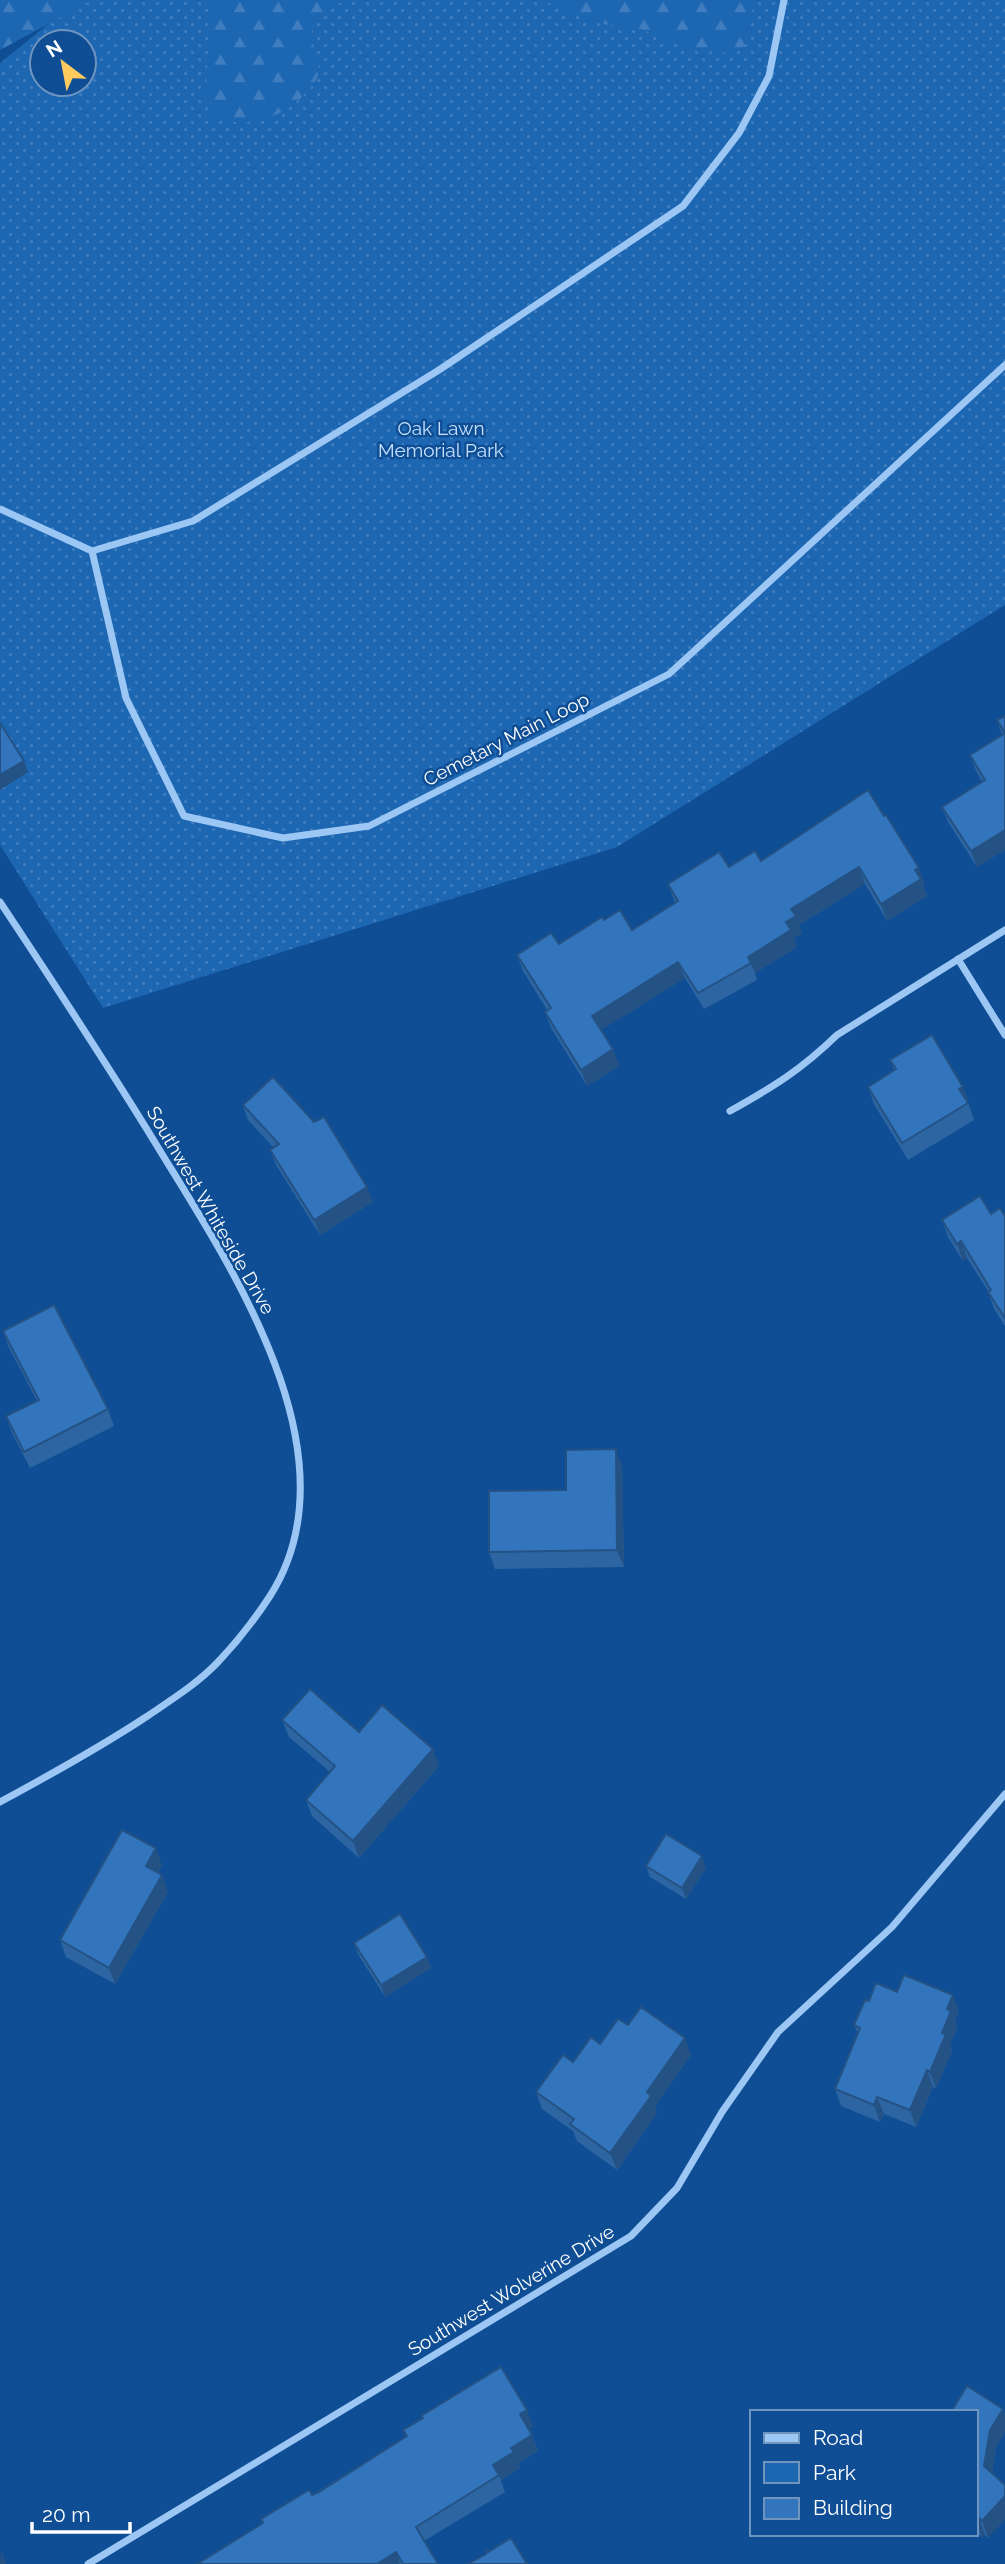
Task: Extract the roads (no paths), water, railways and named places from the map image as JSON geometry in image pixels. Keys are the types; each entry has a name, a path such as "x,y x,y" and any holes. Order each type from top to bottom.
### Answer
{"street":[{"path":"0,509 92,551 193,520 439,370 683,206 738,133 769,76 784,0"},
{"name":"Cemetary Main Loop","path":"92,551 125,698 184,816 283,838 369,825 669,674 1005,365"},
{"name":"Southwest Whiteside Drive","path":"0,902 123,1090 248,1301 284,1394 295,1435 301,1493 298,1523 285,1567 271,1594 243,1634 217,1664 187,1690 93,1752 0,1802"},
{"path":"730,1111 785,1080 837,1035 1005,930"},
{"path":"958,959 1005,1035"},
{"name":"Southwest Wolverine Drive","path":"88,2564 631,2236 677,2188 722,2112 778,2032 892,1927 1005,1794"}],"park label":[{"name":"Oak Lawn Memorial Park","path":"441,439"}]}
